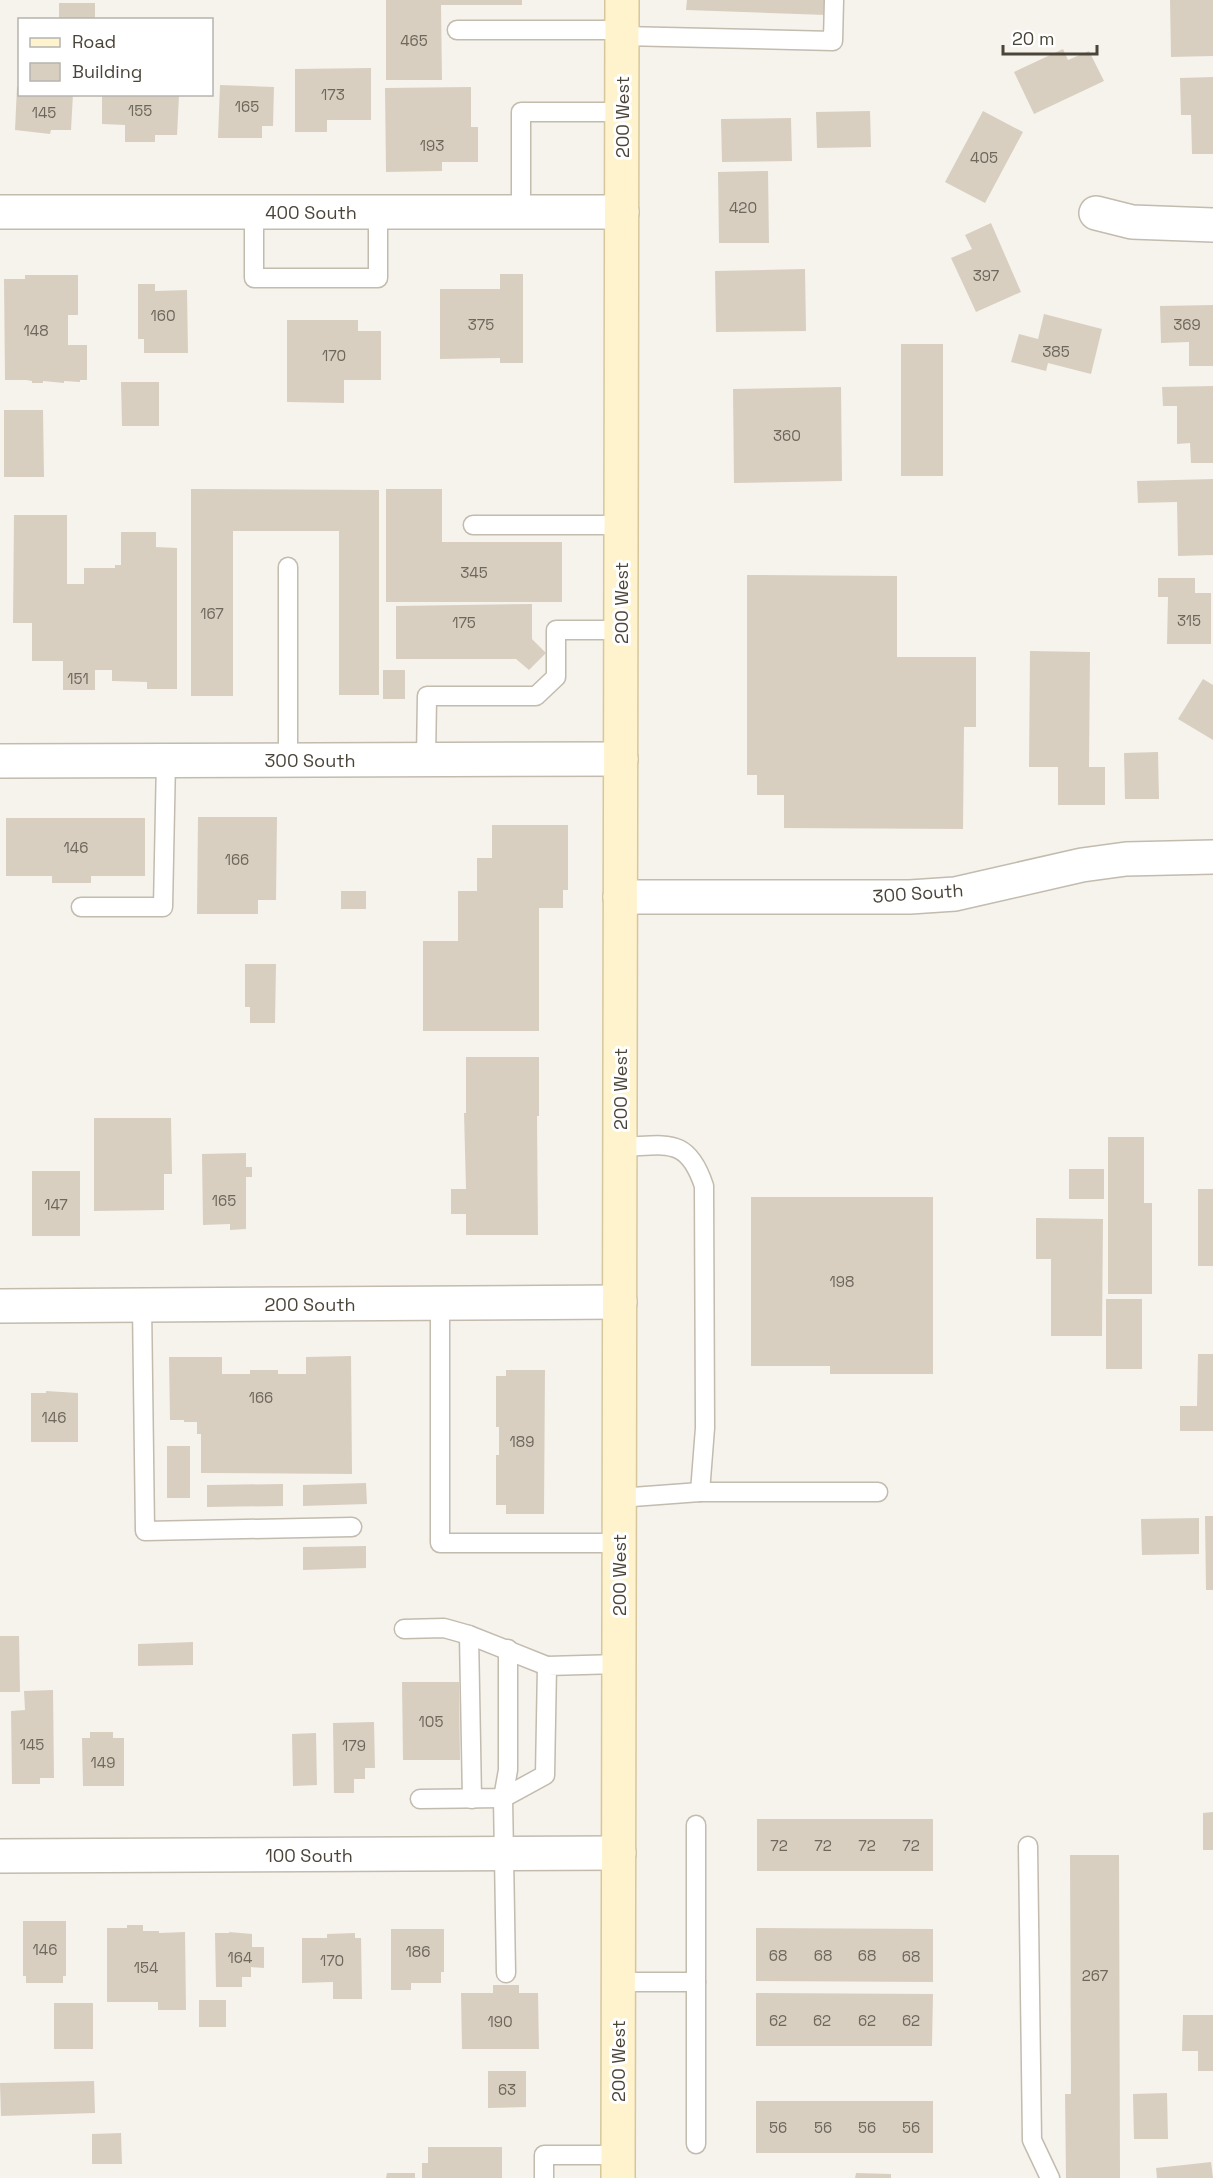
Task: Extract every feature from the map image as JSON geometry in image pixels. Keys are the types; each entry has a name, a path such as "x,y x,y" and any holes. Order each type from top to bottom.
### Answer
{"main road":[{"name":"200 West","path":"618,2166 622,22"}],"street":[{"name":"400 South","path":"0,212 622,212"},
{"path":"1096,213 1132,222 1213,225"},
{"name":"300 South","path":"0,761 621,759"},
{"name":"300 South","path":"621,897 955,894 1082,865 1115,861 1213,857"},
{"name":"200 South","path":"0,1306 620,1302"},
{"name":"100 South","path":"0,1856 619,1853"}],"lane":[{"path":"457,30 622,22 833,41 834,0"},
{"path":"522,212 522,112 622,112"},
{"path":"254,212 254,278 378,278 378,212"},
{"path":"473,525 621,525"},
{"path":"288,567 288,760"},
{"path":"426,760 427,696 536,696 556,677 556,630 621,630"},
{"path":"81,907 163,907 166,760"},
{"path":"620,1147 670,1146 685,1151 698,1166 704,1186 705,1428 700,1492"},
{"path":"440,1303 440,1543 619,1543"},
{"path":"142,1305 145,1531 352,1527"},
{"path":"619,1498 700,1492 878,1492"},
{"path":"404,1629 444,1628 508,1649 547,1666 619,1664"},
{"path":"469,1635 472,1799"},
{"path":"506,1973 503,1798 508,1770 508,1649"},
{"path":"420,1799 503,1798 545,1775 547,1666"},
{"path":"696,1825 696,2144"},
{"path":"1028,1846 1032,2140 1050,2178"},
{"path":"618,1982 696,1982"},
{"path":"544,2178 544,2155 618,2166"}],"building":[{"path":"386,0 522,0 522,5 441,5 442,80 386,80"},
{"path":"687,0 826,0 826,15 686,10"},
{"path":"1170,0 1213,0 1213,56 1171,57"},
{"path":"59,3 95,3 95,18 59,18"},
{"path":"1063,49 1068,60 1089,51 1104,81 1034,114 1014,72"},
{"path":"371,68 371,120 327,120 327,132 295,132 295,69"},
{"path":"1213,77 1213,154 1192,154 1191,115 1181,115 1180,78"},
{"path":"220,85 274,87 273,126 262,126 262,138 218,138"},
{"path":"17,87 18,96 73,96 71,130 51,130 50,134 15,130"},
{"path":"471,87 471,127 478,127 478,162 442,162 442,171 386,172 385,88"},
{"path":"102,96 179,96 177,135 155,135 155,142 125,142 125,125 102,124"},
{"path":"870,111 871,147 817,148 816,112"},
{"path":"983,111 1023,132 985,203 945,182"},
{"path":"791,118 792,161 722,162 721,119"},
{"path":"768,171 769,243 719,243 718,172"},
{"path":"991,223 1021,292 976,312 951,258 972,249 965,235"},
{"path":"805,269 806,331 716,332 715,271"},
{"path":"500,274 523,274 523,363 500,363 500,358 440,359 440,289 500,289"},
{"path":"25,275 78,275 78,315 68,315 68,345 87,345 87,380 32,383 26,380 5,380 4,279 25,279"},
{"path":"138,284 155,284 155,291 187,290 188,353 144,353 144,339 138,339"},
{"path":"1213,305 1213,366 1189,366 1189,342 1161,343 1160,306"},
{"path":"1044,314 1102,329 1091,374 1048,363 1046,371 1011,362 1019,334 1038,339"},
{"path":"287,320 358,320 358,331 381,331 381,380 344,380 344,403 287,402"},
{"path":"901,344 943,344 943,476 901,476"},
{"path":"121,382 159,382 159,426 122,426"},
{"path":"1213,386 1213,463 1191,463 1190,443 1177,444 1177,406 1163,406 1162,387"},
{"path":"841,387 842,481 734,483 733,389"},
{"path":"4,410 43,410 44,477 4,477"},
{"path":"1213,479 1213,555 1178,556 1177,502 1138,503 1137,481"},
{"path":"191,489 379,490 379,695 339,695 339,531 233,531 233,696 191,696"},
{"path":"386,489 442,489 442,542 562,542 562,602 386,602"},
{"path":"14,515 67,515 67,584 84,584 84,568 115,568 115,565 121,565 121,532 156,532 156,547 177,548 177,689 147,689 147,682 112,681 112,670 95,670 95,690 63,690 63,661 32,661 32,623 13,623"},
{"path":"747,575 897,576 897,657 976,657 976,727 964,727 963,829 784,828 784,795 757,795 757,775 747,775"},
{"path":"1158,578 1195,578 1195,593 1211,593 1211,644 1167,644 1168,597 1158,597"},
{"path":"532,604 532,639 546,653 529,670 516,659 396,659 396,606"},
{"path":"1030,651 1090,652 1089,767 1105,767 1105,805 1058,805 1058,767 1029,767"},
{"path":"383,670 405,670 405,699 383,699"},
{"path":"1203,679 1213,685 1213,740 1178,719"},
{"path":"1158,752 1159,799 1125,799 1124,753"},
{"path":"198,817 277,817 276,900 258,900 258,914 197,914"},
{"path":"6,818 145,818 145,876 91,876 91,883 52,883 52,876 6,876"},
{"path":"492,825 568,825 568,890 563,890 563,908 539,908 539,1031 423,1031 423,941 458,941 458,891 477,891 477,858 492,858"},
{"path":"341,891 366,891 366,909 341,909"},
{"path":"245,964 276,964 275,1023 250,1023 250,1007 245,1007"},
{"path":"466,1057 539,1057 538,1235 466,1235 466,1214 451,1214 451,1189 466,1189 464,1113 466,1113"},
{"path":"94,1118 171,1118 172,1174 164,1174 164,1210 94,1211"},
{"path":"1108,1137 1144,1137 1144,1203 1152,1203 1152,1294 1108,1294"},
{"path":"246,1153 246,1167 252,1167 252,1177 246,1177 246,1229 230,1230 230,1224 203,1225 202,1154"},
{"path":"1069,1169 1104,1169 1104,1199 1069,1199"},
{"path":"32,1171 80,1171 80,1236 32,1236"},
{"path":"1198,1189 1213,1189 1213,1266 1198,1266"},
{"path":"751,1197 933,1197 933,1374 830,1374 830,1366 751,1366"},
{"path":"1036,1218 1103,1219 1102,1336 1051,1336 1051,1259 1036,1259"},
{"path":"1106,1299 1142,1299 1142,1369 1106,1369"},
{"path":"1198,1354 1213,1354 1213,1431 1180,1431 1180,1406 1197,1406"},
{"path":"351,1356 352,1474 201,1473 201,1434 197,1434 197,1422 170,1420 169,1357 222,1357 222,1374 250,1374 250,1370 278,1370 278,1374 306,1374 306,1357"},
{"path":"506,1370 545,1370 544,1514 506,1514 506,1505 496,1505 496,1455 499,1455 499,1427 496,1427 496,1376 506,1376"},
{"path":"46,1391 78,1393 78,1442 31,1442 31,1393 46,1393"},
{"path":"167,1446 190,1446 190,1498 167,1498"},
{"path":"366,1483 367,1504 303,1506 303,1485"},
{"path":"283,1484 283,1506 207,1507 207,1485"},
{"path":"1205,1516 1213,1516 1213,1590 1206,1590"},
{"path":"1199,1518 1199,1554 1142,1555 1141,1519"},
{"path":"366,1546 366,1568 303,1570 303,1547"},
{"path":"0,1636 19,1636 20,1692 0,1692"},
{"path":"193,1642 193,1665 138,1666 138,1644"},
{"path":"402,1682 459,1682 460,1760 403,1760"},
{"path":"53,1690 54,1778 40,1778 40,1784 12,1784 11,1711 25,1710 24,1691"},
{"path":"374,1722 375,1768 365,1768 365,1779 354,1779 354,1793 334,1793 333,1723"},
{"path":"90,1732 113,1732 113,1738 124,1738 124,1786 83,1786 82,1738 90,1738"},
{"path":"316,1733 317,1785 293,1786 292,1734"},
{"path":"1213,1812 1213,1850 1203,1850 1203,1813"},
{"path":"757,1819 933,1819 933,1871 757,1871"},
{"path":"1070,1855 1119,1855 1120,2178 1066,2178 1065,2094 1071,2094"},
{"path":"23,1921 66,1921 66,1976 63,1976 63,1983 26,1983 26,1976 23,1976"},
{"path":"127,1925 143,1925 143,1931 159,1931 159,1933 185,1932 186,2010 158,2010 158,2002 107,2002 107,1928 127,1928"},
{"path":"756,1928 933,1929 933,1982 756,1981"},
{"path":"391,1929 444,1929 444,1972 441,1972 441,1983 411,1983 411,1990 391,1990"},
{"path":"215,1933 252,1934 252,1947 264,1947 264,1968 251,1967 251,1977 242,1977 242,1987 216,1987"},
{"path":"355,1933 355,1938 361,1938 362,1999 333,1999 333,1982 302,1983 302,1938 327,1938 327,1934"},
{"path":"493,1985 519,1985 519,1993 538,1993 539,2049 462,2049 461,1993 493,1993"},
{"path":"756,1993 933,1994 932,2046 756,2046"},
{"path":"199,2000 226,2000 226,2027 199,2027"},
{"path":"54,2003 93,2003 93,2049 54,2049"},
{"path":"1183,2015 1213,2015 1213,2071 1198,2071 1198,2051 1182,2051"},
{"path":"488,2071 526,2071 526,2107 488,2108"},
{"path":"94,2081 95,2113 1,2116 0,2083"},
{"path":"1167,2093 1168,2139 1134,2139 1133,2094"},
{"path":"756,2101 933,2101 933,2153 756,2153"},
{"path":"121,2133 122,2164 92,2164 92,2134"},
{"path":"428,2147 502,2147 502,2178 422,2178 422,2163 428,2163"},
{"path":"1211,2162 1213,2178 1157,2178 1156,2168"},
{"path":"387,2173 415,2173 415,2178 386,2178"},
{"path":"856,2173 891,2174 891,2178 855,2178"}]}
